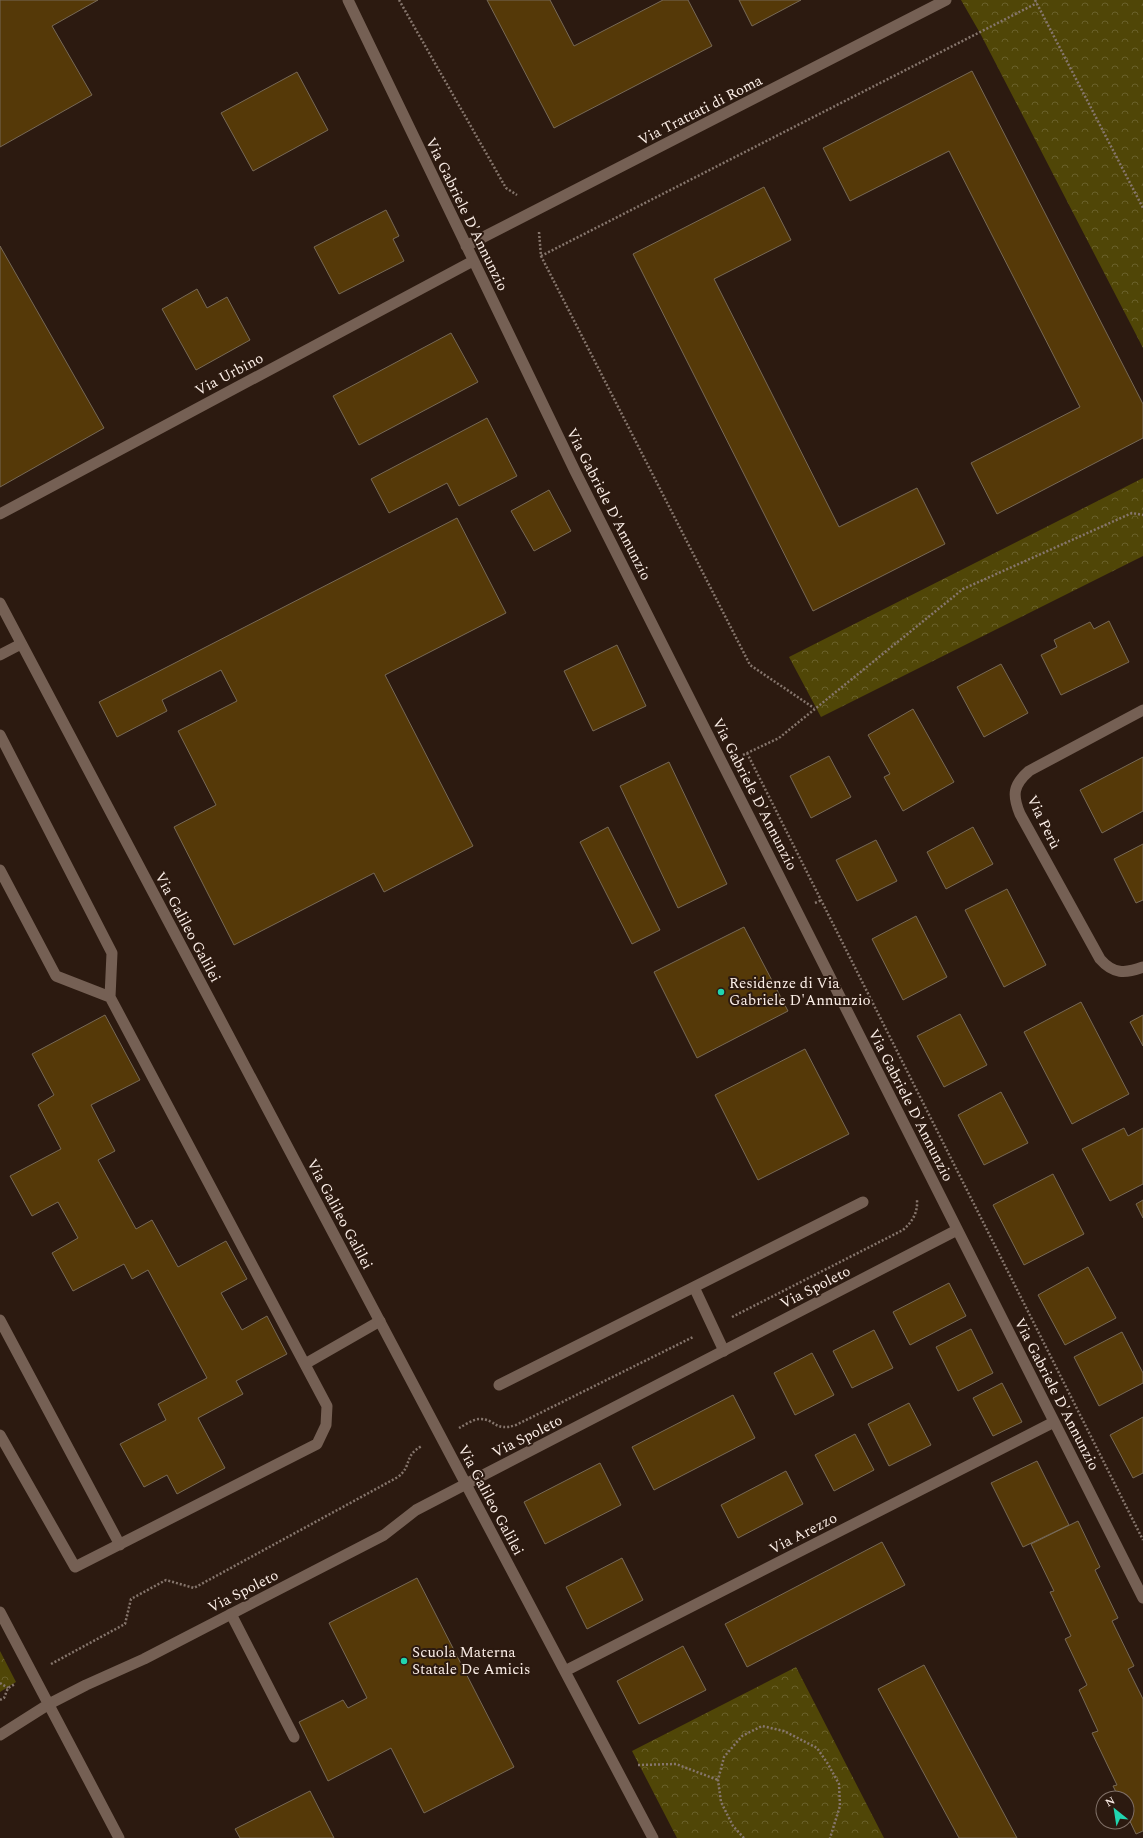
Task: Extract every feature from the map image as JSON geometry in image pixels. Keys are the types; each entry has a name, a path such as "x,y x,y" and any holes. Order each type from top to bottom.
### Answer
{"street":[{"name":"Via Gabriele D'Annunzio","path":"348,0 575,471 1143,1598"},
{"name":"Via Trattati di Roma","path":"466,246 946,0"},
{"name":"Via Urbino","path":"0,514 473,261"},
{"name":"Via Galileo Galilei","path":"0,603 653,1838"},
{"path":"0,655 21,644"},
{"name":"Via Perù","path":"1143,710 1029,771 1020,779 1016,788 1015,797 1020,814 1100,959 1108,968 1114,970 1131,971 1143,967"},
{"path":"0,735 112,953 110,997 327,1406 326,1425 317,1444 75,1568 0,1435"},
{"path":"0,870 56,976 110,997"},
{"path":"499,1385 863,1202"},
{"name":"Via Spoleto","path":"0,1735 49,1704 86,1685 144,1659 384,1535 416,1510 957,1230"},
{"path":"694,1287 724,1351"},
{"path":"0,1320 120,1545"},
{"path":"305,1364 380,1321"},
{"name":"Via Arezzo","path":"565,1671 1054,1422"},
{"path":"0,1612 119,1838"},
{"path":"231,1614 294,1737"}],"path":[{"path":"399,0 506,188 529,203 538,221 541,256 750,665 814,708"},
{"path":"541,256 1036,2 1143,208"},
{"path":"724,764 779,738 814,708 963,589 1132,513 1143,515"},
{"path":"748,753 1143,1540"},
{"path":"33,1674 125,1624 131,1599 166,1580 194,1588 398,1477 403,1473 410,1454 414,1450 441,1436 480,1419 489,1421 500,1428 507,1428 516,1425 903,1230 911,1224 915,1215 918,1206 917,1194"},
{"path":"0,1683 8,1688"},
{"path":"744,1838 733,1826 721,1802 718,1780 724,1757 742,1736 762,1726 784,1731 817,1748 839,1784 840,1806 830,1838"},
{"path":"619,1774 639,1765 676,1764 718,1780"}],"green space":[{"path":"961,0 1143,0 1143,348 980,33"},
{"path":"1143,478 1143,556 821,717 789,657"},
{"path":"0,1651 16,1682 0,1692"},
{"path":"796,1667 884,1838 677,1838 632,1751"}],"building":[{"path":"0,0 98,0 52,26 92,95 0,147"},
{"path":"487,0 550,0 574,46 663,0 688,0 712,46 554,128"},
{"path":"739,0 801,0 752,26"},
{"path":"972,71 1143,404 1143,438 997,514 971,463 1080,407 949,151 850,201 823,148"},
{"path":"297,72 328,130 253,171 221,113"},
{"path":"764,187 791,240 714,279 839,527 917,488 945,544 813,611 633,254"},
{"path":"386,210 399,236 393,239 404,261 339,294 314,247"},
{"path":"0,246 104,428 0,487"},
{"path":"197,289 207,308 227,297 250,340 196,370 162,309"},
{"path":"451,333 478,382 359,445 333,396"},
{"path":"487,418 517,476 459,506 447,483 389,513 371,479"},
{"path":"549,490 571,531 534,551 511,511"},
{"path":"457,518 506,613 385,675 473,846 384,892 374,873 234,945 174,827 216,805 178,731 237,701 221,670 162,700 167,711 117,737 99,702"},
{"path":"1109,621 1129,662 1061,695 1041,655 1057,647 1054,640 1090,622 1094,629"},
{"path":"617,645 646,706 593,731 564,671"},
{"path":"1001,664 1028,713 984,737 957,687"},
{"path":"913,709 954,782 903,811 884,777 890,774 868,735"},
{"path":"829,756 851,797 811,818 790,776"},
{"path":"1143,757 1143,811 1102,833 1080,790"},
{"path":"669,762 727,884 678,908 620,786"},
{"path":"608,827 660,930 632,944 580,842"},
{"path":"973,827 993,864 946,889 927,852"},
{"path":"876,840 897,881 857,901 836,860"},
{"path":"1143,844 1143,900 1136,903 1114,859"},
{"path":"1007,889 1046,965 1004,987 965,910"},
{"path":"916,916 947,977 903,1000 872,939"},
{"name":"Residenze di Via Gabriele D'Annunzio","path":"744,927 788,1011 697,1058 654,972"},
{"path":"1081,1002 1129,1094 1072,1124 1024,1032"},
{"path":"960,1014 987,1065 944,1087 917,1036"},
{"path":"105,1015 140,1080 91,1105 115,1151 98,1160 136,1229 152,1220 178,1267 226,1241 247,1279 221,1293 242,1330 267,1316 287,1354 236,1381 243,1394 198,1418 225,1468 177,1494 167,1475 144,1487 120,1444 166,1420 158,1404 207,1378 148,1270 132,1279 124,1264 73,1291 52,1253 78,1238 58,1202 32,1216 10,1176 61,1149 38,1105 54,1095 32,1054"},
{"path":"1143,1015 1143,1046 1130,1022"},
{"name":"Residenze di Via Gabriele D'Annunzio","path":"805,1049 849,1134 758,1180 715,1095"},
{"path":"1001,1092 1028,1143 984,1165 958,1115"},
{"path":"1124,1128 1128,1136 1143,1128 1143,1184 1110,1201 1082,1149"},
{"path":"1053,1174 1084,1234 1024,1265 993,1205"},
{"path":"1143,1200 1143,1218 1136,1204"},
{"path":"1088,1267 1116,1318 1065,1345 1038,1295"},
{"path":"949,1283 966,1316 910,1345 893,1312"},
{"path":"971,1329 993,1373 958,1391 936,1347"},
{"path":"874,1330 893,1368 852,1388 833,1351"},
{"path":"1122,1332 1143,1373 1143,1383 1099,1406 1074,1357"},
{"path":"812,1353 834,1395 795,1415 774,1373"},
{"path":"1002,1383 1022,1422 993,1436 973,1398"},
{"path":"733,1395 755,1438 654,1490 632,1447"},
{"path":"909,1403 931,1445 889,1466 868,1424"},
{"path":"1143,1417 1143,1473 1133,1478 1110,1435"},
{"path":"855,1434 874,1470 834,1491 815,1455"},
{"path":"1037,1461 1069,1525 1023,1547 991,1483"},
{"path":"600,1463 621,1505 545,1544 524,1502"},
{"path":"786,1471 803,1504 738,1538 721,1505"},
{"path":"1078,1521 1100,1567 1095,1570 1118,1618 1112,1621 1134,1666 1128,1669 1143,1699 1143,1831 1136,1834 1134,1830 1135,1790 1115,1790 1113,1786 1117,1785 1092,1733 1098,1731 1079,1690 1087,1685 1065,1639 1071,1636 1050,1592 1054,1591 1031,1544"},
{"path":"882,1542 905,1585 747,1667 725,1624"},
{"path":"622,1558 643,1600 587,1629 566,1587"},
{"name":"Scuola Materna Statale De Amicis","path":"417,1578 514,1767 424,1813 391,1748 328,1781 299,1722 343,1700 348,1708 367,1698 329,1623"},
{"path":"683,1646 706,1690 639,1724 617,1681"},
{"path":"924,1665 1017,1838 959,1838 878,1689"},
{"path":"310,1791 334,1838 240,1838 235,1829"}],"place":[{"name":"Residenze di Via Gabriele D'Annunzio","path":"721,992"},
{"name":"Scuola Materna Statale De Amicis","path":"404,1661"}]}
